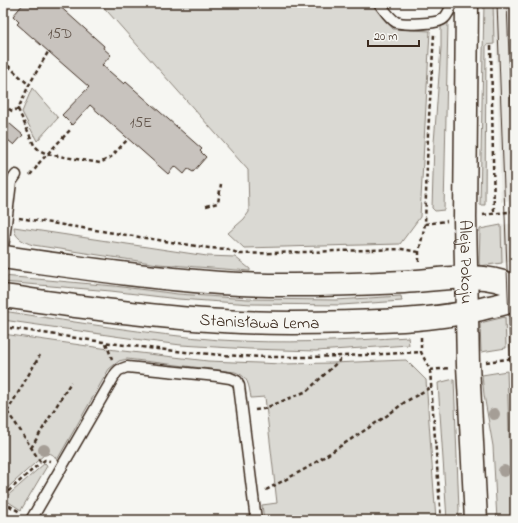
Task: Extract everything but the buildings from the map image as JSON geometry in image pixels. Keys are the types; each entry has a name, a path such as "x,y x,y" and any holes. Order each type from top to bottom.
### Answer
{"main road":[{"name":"Aleja Pokoju","path":"467,3 465,202 466,278 477,515"},
{"path":"3,257 147,276 222,283 336,285 466,278 498,280 515,287"},
{"name":"Stanisława Lema","path":"3,296 183,318 258,323 341,323 420,319 467,313 515,299"}],"lane":[{"path":"379,3 398,23 440,21 445,17 453,3"},
{"path":"3,248 11,182 16,175"},
{"path":"31,520 116,373 123,368 233,379 237,381 243,412 256,520"}],"path":[{"path":"420,267 419,252 425,224 428,134 434,48 434,3"},
{"path":"491,46 494,214"},
{"path":"3,105 12,111 18,109 29,85 48,52"},
{"path":"3,61 29,85"},
{"path":"18,109 34,145 39,150 47,154 100,163 111,157 128,139"},
{"path":"28,177 71,129"},
{"path":"206,206 218,203 221,184"},
{"path":"480,216 515,211"},
{"path":"17,213 16,218 209,248 227,249 240,254 402,249 419,252"},
{"path":"425,224 444,221"},
{"path":"3,327 168,351 204,354 276,357 343,357 421,352"},
{"path":"421,338 421,352 430,370 432,387 441,520"},
{"path":"7,412 40,355"},
{"path":"243,412 263,409 307,391 343,357"},
{"path":"481,363 515,358"},
{"path":"430,370 452,367"},
{"path":"31,448 71,382"},
{"path":"273,485 307,468 385,418 405,402 432,387"},
{"path":"3,406 40,463"},
{"path":"3,496 45,460 49,460 61,468"},
{"path":"3,502 22,513"}],"shaded area":[{"path":"100,3 372,3 393,29 430,31 420,217 400,244 244,248 228,233 244,219 249,212 248,170"},
{"path":"484,3 493,3 494,44 486,45 485,205 480,205"},
{"path":"493,3 512,3 515,96 515,199 501,202 496,44 494,44"},
{"path":"448,22 444,210 435,211 432,208 434,143 441,48 441,26"},
{"path":"32,88 58,118 37,141 22,112"},
{"path":"515,223 515,261 502,263 501,225"},
{"path":"501,225 502,263 480,266 480,229"},
{"path":"14,227 207,256 235,257 250,269 250,271 158,264 33,245 18,237 14,231"},
{"path":"3,276 114,286 178,294 248,299 336,300 401,296 402,301 341,305 252,304 178,299 111,291 3,282"},
{"path":"3,311 138,331 220,340 314,342 408,337 409,345 316,351 181,345 3,320"},
{"path":"515,316 515,347 506,348 505,317"},
{"path":"505,317 506,348 481,352 480,323"},
{"path":"3,334 208,361 283,364 406,360 426,380 436,520 264,520 262,505 277,503 265,397 251,398 247,382 243,376 235,372 127,359 119,361 109,369 57,460 52,454 45,454 3,492"},
{"path":"515,370 515,520 512,520 507,371"},
{"path":"507,371 512,520 497,520 493,446 482,375"},
{"path":"454,379 459,510 458,520 447,520 438,383"},
{"path":"45,463 47,466 21,510 4,499"}],"tram line":[{"path":"497,3 515,480"},
{"path":"507,3 515,214"}]}
